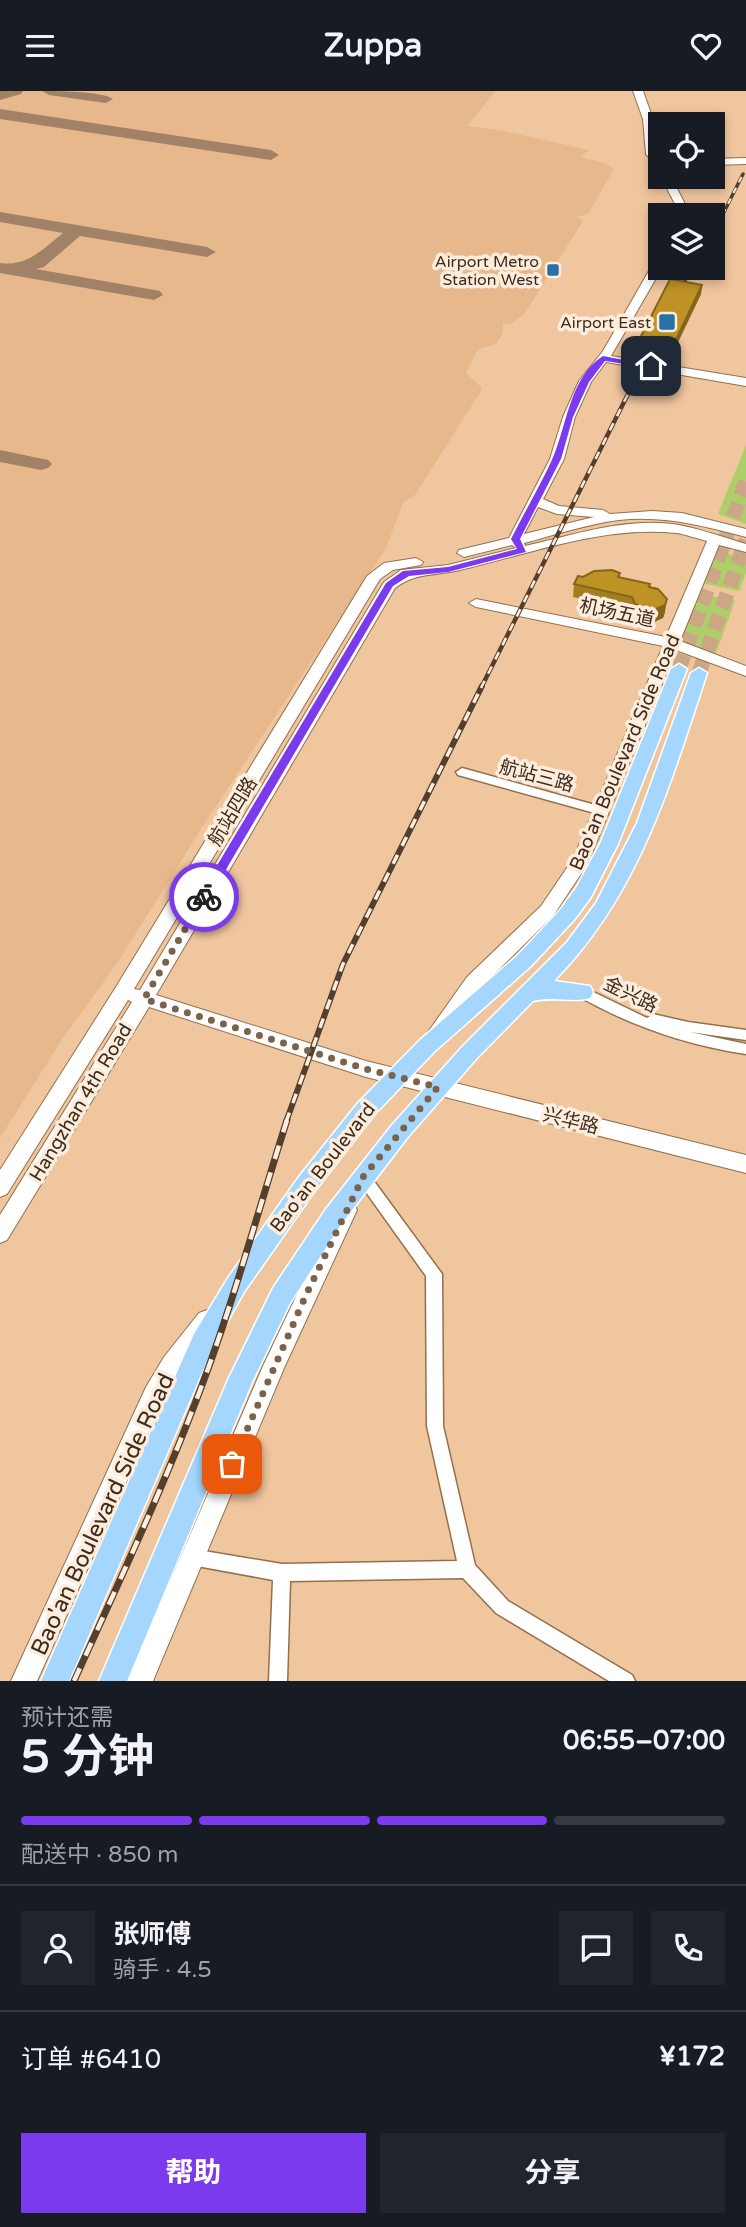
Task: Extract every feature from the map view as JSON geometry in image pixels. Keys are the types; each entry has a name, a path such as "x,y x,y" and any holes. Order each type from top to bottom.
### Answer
{"main road":[{"path":"638,91 648,122"},
{"path":"645,91 652,112"},
{"path":"725,162 746,161"},
{"path":"519,544 535,501 563,443 579,392 603,358 649,280"},
{"path":"603,358 746,382"},
{"path":"535,501 556,510 617,516 664,514 691,517 746,531"},
{"path":"519,544 617,516"},
{"path":"519,544 656,527 677,529 746,548"},
{"name":"Bao'an Boulevard Side Road","path":"427,1045 474,982 517,943 559,895 581,861 715,538"},
{"name":"Hangzhan 4th Road","path":"0,1234 144,999 382,596 399,576 448,569 519,544"},
{"name":"航站四路","path":"0,1188 123,992 374,576 398,563 438,560 519,544"},
{"name":"机场五道","path":"476,603 671,643 746,671"},
{"name":"Bao'an Boulevard","path":"55,1681 203,1342 236,1285 306,1185 366,1109 427,1045 524,961 559,924 584,892 689,671 645,825 621,879 602,911 569,951 438,1087 363,1177 293,1276 270,1316 113,1681"},
{"path":"569,951 571,970 583,992"},
{"path":"527,995 552,989 583,992"},
{"name":"兴华路","path":"123,992 395,1077 746,1164"},
{"path":"140,1681 285,1342 363,1177"},
{"name":"Bao'an Boulevard Side Road","path":"24,1681 154,1395 183,1348 236,1285"}],"street":[{"name":"航站三路","path":"462,772 602,811"},
{"name":"金兴路","path":"583,992 666,1023 746,1035"},
{"name":"金兴路","path":"583,992 616,1010 671,1033 710,1044 746,1049"},
{"path":"363,1177 434,1274 435,1426 467,1569 502,1607 626,1681"},
{"path":"192,1558 282,1573 467,1569"},
{"path":"278,1681 282,1573"}],"shaded area":[{"path":"0,91 496,91 467,126 499,130 589,150 581,157 608,164 614,169 588,214 577,217 583,221 525,313 511,324 503,323 503,333 496,344 478,349 466,373 482,388 481,391 415,495 403,503 386,548 199,832 118,962 61,1041 0,1138"}],"green space":[{"path":"746,445 746,524 718,514"},
{"path":"723,552 746,560 746,573 739,591 701,583 712,554"},
{"path":"699,593 735,601 716,653 680,641"}],"building":[{"path":"669,280 702,285 670,352 636,346"},
{"path":"612,570 620,573 618,577 650,584 649,587 658,589 667,599 665,605 656,609 645,609 635,604 632,597 574,584 578,576 583,577 594,571"}],"taxiway":[{"path":"0,96 16,91"},
{"path":"49,91 106,99"},
{"path":"0,114 271,155"},
{"path":"0,217 207,252"},
{"path":"13,269 38,263 76,230"},
{"path":"0,268 154,295"},
{"path":"0,456 41,464"}],"tunnel":[{"path":"679,669 746,481"},
{"path":"699,673 746,540"}],"railway":[{"path":"725,210 743,174"},
{"path":"676,299 685,280"},
{"path":"286,1122 343,964 655,340"},
{"path":"74,1681 185,1430 234,1292 287,1120"}],"way so far":[{"path":"204,897 144,999 366,1069 438,1087 363,1177 306,1295 232,1464"}],"place":[{"name":"Airport Metro Station West","path":"553,270"},
{"name":"Airport East","path":"667,322"}],"route":[{"path":"204,897 389,585 406,573 448,569 523,550 515,539 557,459 569,417 585,381 603,358 651,366"}]}
